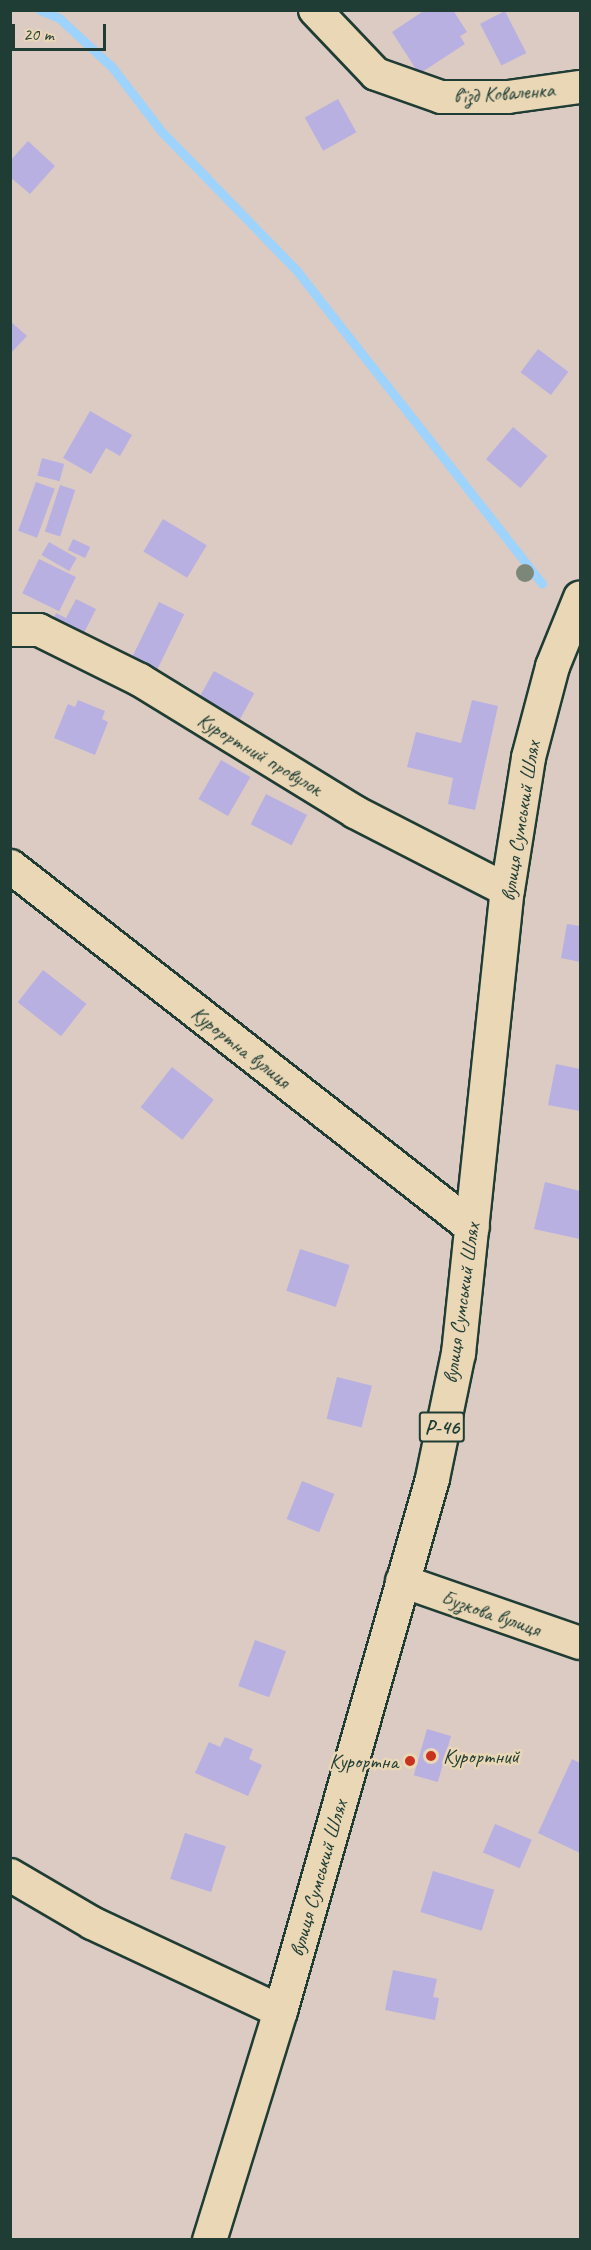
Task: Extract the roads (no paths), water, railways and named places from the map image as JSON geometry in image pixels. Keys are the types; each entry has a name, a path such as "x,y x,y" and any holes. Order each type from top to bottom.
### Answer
{"main road":[{"name":"вулиця Сумський Шлях","path":"209,2240 280,2011 432,1478 458,1353 507,890 528,756 552,666 580,597"},
{"name":"Курортна вулиця","path":"10,866 472,1227"}],"street":[{"name":"в'їзд Коваленка","path":"315,10 376,74 441,97 508,97 580,87"},
{"name":"Курортний провулок","path":"10,630 39,630 140,680 355,812 507,890"},
{"name":"Бузкова вулиця","path":"402,1581 580,1643"},
{"path":"10,1875 92,1923 280,2011"}],"waterway":[{"path":"40,10 59,18 112,67 162,132 297,271 542,584"}],"place":[{"name":"Курортний","path":"431,1756"},
{"name":"Курортна","path":"410,1761"}]}
